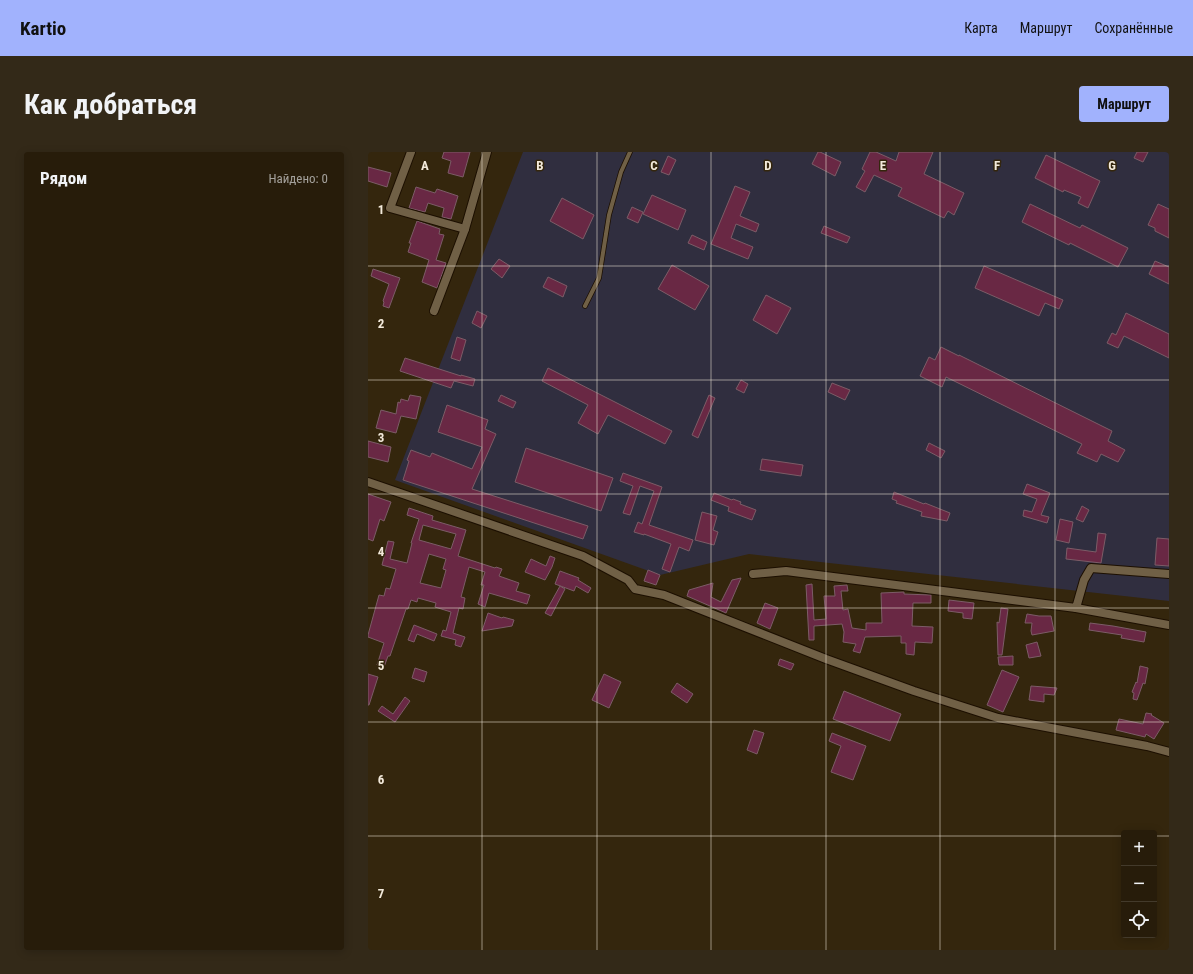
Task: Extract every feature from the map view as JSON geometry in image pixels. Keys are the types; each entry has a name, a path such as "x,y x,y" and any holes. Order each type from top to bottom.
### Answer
{"street":[{"path":"411,152 390,208 465,229"},
{"path":"434,311 465,229 487,152"},
{"path":"368,482 583,556 628,580 635,589 664,595 826,659 914,691 998,718 1147,746 1169,752"},
{"path":"1076,608 1084,580 1091,568 1169,574"},
{"path":"752,574 786,571 1076,608 1169,625"}],"lane":[{"path":"585,306 598,278 608,215 621,172 630,152"}],"shaded area":[{"path":"523,152 1169,152 1169,601 749,554 660,575 395,480"}],"building":[{"path":"444,152 470,152 463,177 448,173 451,161 442,158"},
{"path":"818,152 841,162 835,176 812,164"},
{"path":"870,152 876,152 896,161 899,152 933,152 924,174 964,193 954,215 948,211 944,218 898,196 902,188 874,175 865,192 856,187 865,171 862,169"},
{"path":"1137,152 1148,152 1143,162 1134,158"},
{"path":"1046,155 1100,181 1088,208 1078,203 1081,197 1064,190 1063,192 1035,178"},
{"path":"668,156 676,160 669,175 661,172"},
{"path":"368,167 391,173 387,187 368,181"},
{"path":"735,186 750,192 740,216 759,224 756,232 736,224 731,238 753,247 748,259 711,244"},
{"path":"416,187 435,193 437,189 458,196 451,219 442,217 444,208 428,203 425,212 409,208"},
{"path":"652,195 686,210 678,230 643,214"},
{"path":"562,198 594,215 583,239 550,221"},
{"path":"1030,204 1080,228 1082,225 1128,248 1118,267 1070,243 1069,245 1022,222"},
{"path":"1158,204 1169,209 1169,238 1155,231 1155,228 1148,225"},
{"path":"632,207 643,212 638,223 627,218"},
{"path":"417,221 440,229 439,234 444,235 436,260 446,263 437,288 422,282 429,260 408,252 411,243 409,243"},
{"path":"824,226 850,237 847,243 821,233"},
{"path":"692,235 707,242 704,250 688,243"},
{"path":"499,259 510,266 502,278 491,269"},
{"path":"1155,261 1169,267 1169,284 1149,274"},
{"path":"672,265 709,286 695,310 658,289"},
{"path":"984,266 1063,300 1059,309 1045,303 1039,316 975,288"},
{"path":"373,269 400,278 389,308 383,306 383,301 389,284 371,276"},
{"path":"548,277 567,286 563,297 543,287"},
{"path":"766,295 791,308 777,334 753,320"},
{"path":"477,311 487,316 481,328 472,323"},
{"path":"1126,313 1169,334 1169,358 1124,336 1118,348 1107,343 1112,333 1116,335"},
{"path":"457,337 466,340 460,361 451,358"},
{"path":"941,347 1112,431 1108,441 1125,450 1118,462 1101,454 1097,462 1077,453 1082,444 946,377 942,387 920,376 929,357 935,360"},
{"path":"405,358 475,379 473,386 454,381 451,388 400,371"},
{"path":"548,368 672,431 665,444 608,415 598,434 578,423 588,405 542,381"},
{"path":"741,380 748,384 744,393 736,389"},
{"path":"832,383 850,390 845,400 828,392"},
{"path":"410,395 421,397 416,419 401,416 396,433 376,428 381,410 396,414 398,402 400,403 401,399 408,401"},
{"path":"501,395 516,402 513,408 498,401"},
{"path":"709,395 715,398 698,438 692,435"},
{"path":"447,405 488,420 485,429 496,434 472,489 588,526 583,539 403,480 409,461 407,460 411,450 430,457 432,453 472,469 482,447 438,432"},
{"path":"368,441 391,447 388,462 368,457"},
{"path":"929,443 945,451 941,458 926,450"},
{"path":"526,448 613,478 601,511 515,482"},
{"path":"762,459 803,465 801,476 760,470"},
{"path":"623,473 662,487 649,525 693,540 689,551 679,547 670,572 662,569 671,544 634,532 638,522 642,524 654,491 640,486 630,515 623,513 633,486 620,481"},
{"path":"1027,484 1050,493 1041,515 1049,517 1047,523 1023,516 1024,510 1032,512 1037,499 1023,494"},
{"path":"894,492 950,513 947,521 921,516 922,512 896,503 897,501 892,499"},
{"path":"714,493 741,502 740,504 756,510 752,520 728,511 729,507 711,500"},
{"path":"368,494 391,502 384,521 380,519 373,541 368,539"},
{"path":"1082,506 1089,510 1083,522 1076,519"},
{"path":"409,508 433,516 432,520 466,530 458,556 502,569 499,576 519,583 516,591 530,595 527,604 489,593 485,607 478,604 484,585 481,585 485,572 469,567 461,597 465,598 463,609 459,608 453,633 465,637 461,647 455,645 456,640 441,636 443,630 446,631 451,612 435,607 436,603 418,598 417,602 411,600 408,609 406,609 390,656 388,656 384,667 377,665 384,643 368,637 368,635 379,595 384,596 386,588 390,589 396,569 382,565 388,541 394,542 390,559 407,563 411,543 419,519 407,515","holes":["423,525 456,534 451,549 419,540","429,554 446,559 443,569 446,570 441,588 420,583"]},
{"path":"702,512 717,516 713,530 718,532 714,545 695,540"},
{"path":"1060,519 1073,522 1069,543 1056,540"},
{"path":"1098,533 1106,534 1101,563 1066,559 1067,548 1096,552"},
{"path":"1157,538 1169,539 1169,566 1155,565"},
{"path":"550,556 555,558 545,580 525,572 531,559 546,566"},
{"path":"648,570 660,575 656,585 644,581"},
{"path":"560,571 579,578 578,580 591,588 588,593 576,586 574,591 555,584"},
{"path":"741,578 726,613 687,596 689,590 713,583 711,597 721,602 732,580"},
{"path":"812,584 814,620 826,619 824,596 835,596 834,586 847,585 848,591 841,591 843,610 848,609 852,628 866,630 866,623 882,623 881,593 904,592 904,594 931,595 931,603 913,603 912,626 933,627 932,643 915,642 914,655 906,654 906,643 901,643 901,636 865,637 860,653 853,651 856,644 843,642 844,632 842,624 814,626 814,640 809,640 806,585"},
{"path":"560,586 565,589 551,616 545,613"},
{"path":"949,600 974,603 972,619 963,618 963,613 948,611"},
{"path":"765,603 778,608 770,629 757,623"},
{"path":"1001,608 1008,609 1002,655 998,655 997,622 999,623"},
{"path":"488,613 514,620 512,626 482,631"},
{"path":"1027,614 1051,616 1054,631 1032,635 1032,623 1025,623"},
{"path":"1090,623 1146,632 1144,642 1121,638 1122,635 1089,630"},
{"path":"414,625 437,634 434,641 417,634 414,642 408,640"},
{"path":"1037,642 1041,656 1029,658 1026,645"},
{"path":"1013,656 1013,665 999,665 998,657"},
{"path":"780,659 794,664 791,670 778,665"},
{"path":"1140,666 1148,668 1145,684 1143,683 1137,700 1133,699 1134,693 1132,692 1136,682 1137,683"},
{"path":"415,668 427,672 424,682 412,678"},
{"path":"1002,670 1019,677 1003,712 987,705"},
{"path":"368,674 378,677 369,705 368,705"},
{"path":"604,674 621,682 609,708 592,700"},
{"path":"677,683 693,694 687,703 671,692"},
{"path":"1031,686 1057,688 1054,695 1044,694 1044,702 1029,700"},
{"path":"844,691 901,714 890,741 833,719"},
{"path":"405,697 410,701 395,722 378,711 382,706 393,714"},
{"path":"1146,713 1152,714 1151,715 1164,723 1154,739 1146,734 1145,737 1116,730 1119,719 1143,724"},
{"path":"754,730 764,733 757,754 747,750"},
{"path":"832,733 866,746 853,780 831,772 841,746 829,741"}]}
